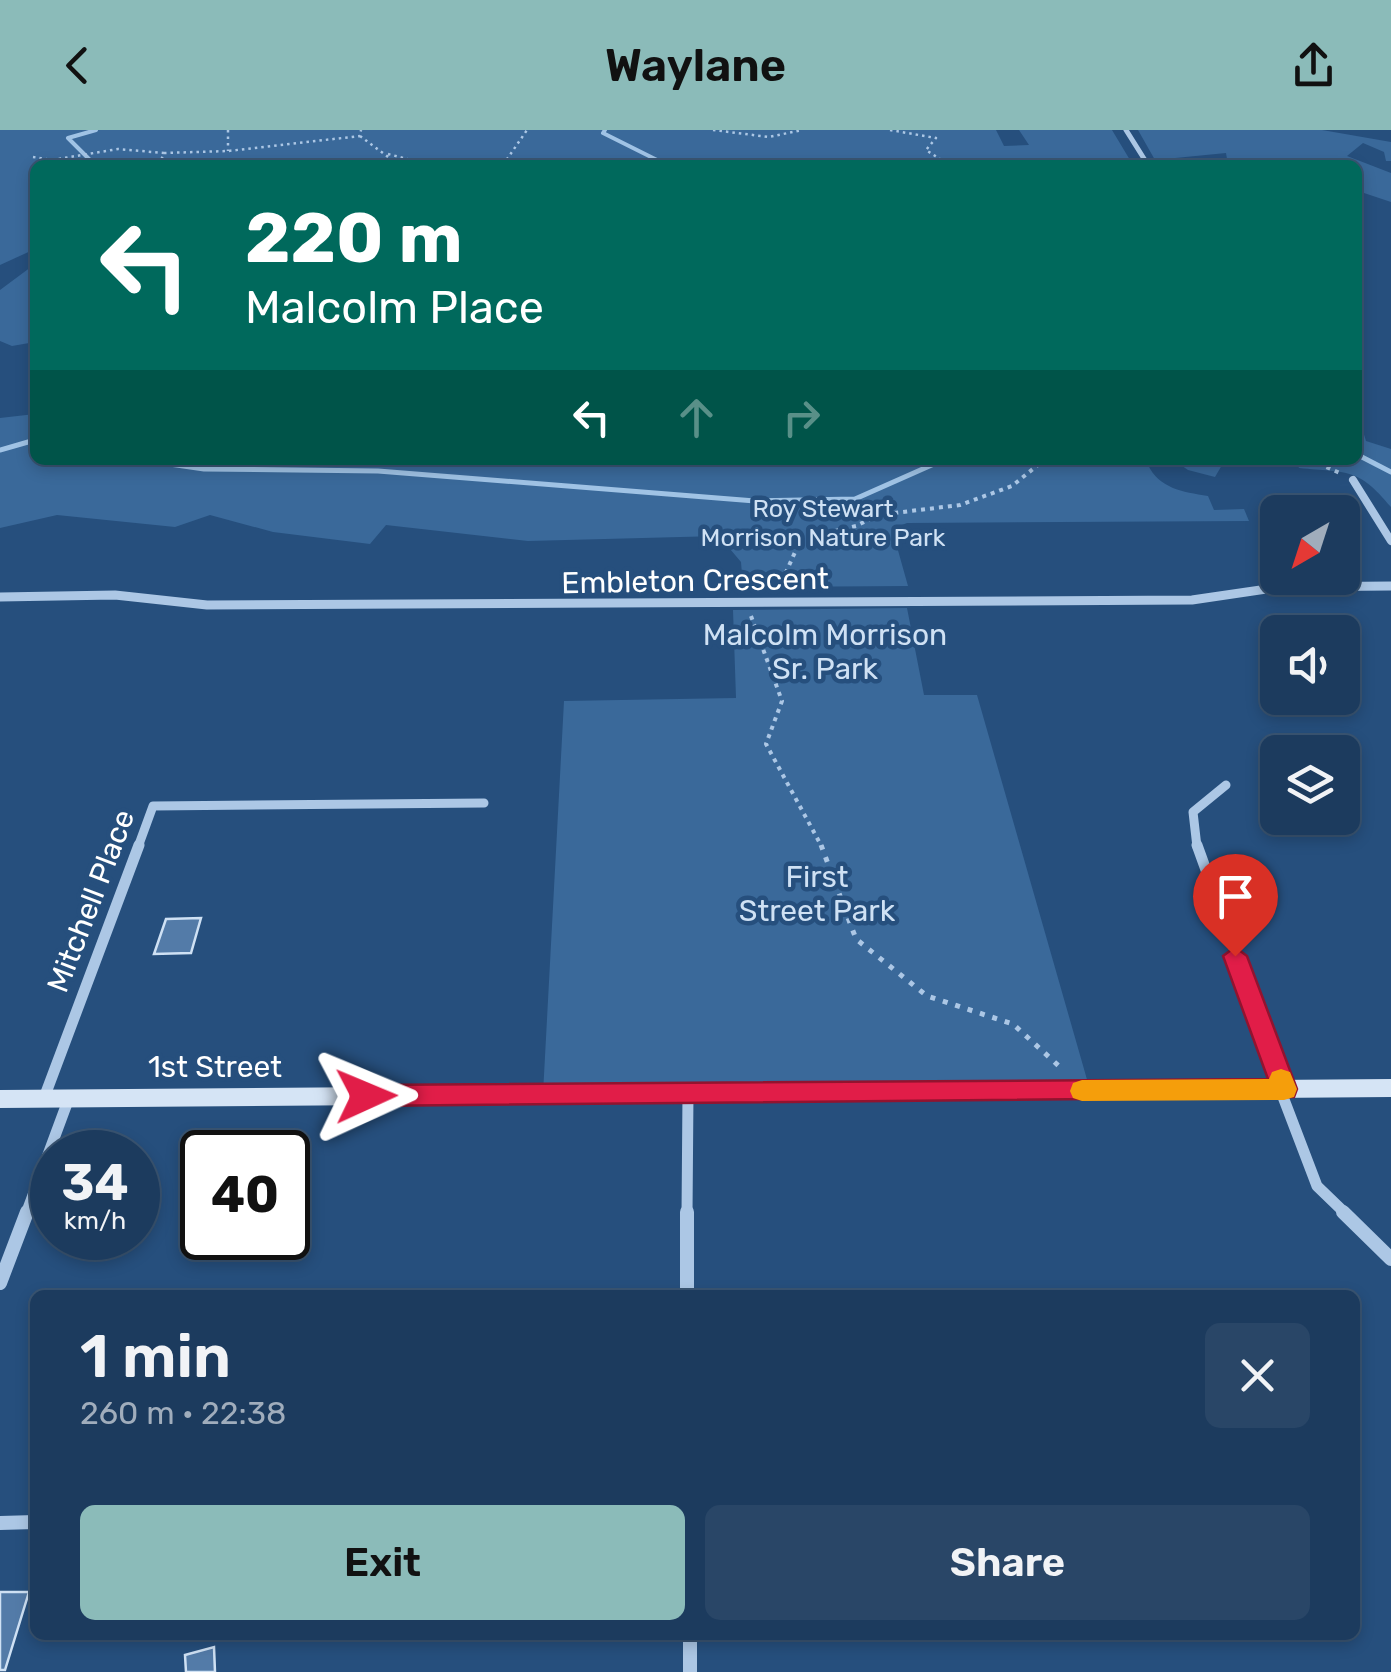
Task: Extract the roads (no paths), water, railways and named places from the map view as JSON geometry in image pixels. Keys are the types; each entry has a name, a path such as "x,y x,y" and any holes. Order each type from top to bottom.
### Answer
{"street":[{"path":"1126,130 1145,160"},
{"path":"1353,480 1391,541"},
{"name":"Embleton Crescent","path":"0,597 115,596 206,605 1192,600 1281,588 1391,586"},
{"path":"1226,785 1193,812 1198,856 1318,1186 1391,1260"},
{"name":"Mitchell Place","path":"44,1098 153,806 484,803"},
{"name":"1st Street","path":"0,1099 1391,1088"},
{"path":"687,1290 688,1094"},
{"path":"0,1283 69,1098"},
{"path":"0,1522 30,1522"},
{"path":"690,1640 690,1672"}],"waterway":[{"path":"90,160 68,138 96,130"},
{"path":"605,130 603,133 657,160"},
{"path":"0,450 30,441"},
{"path":"1362,457 1391,472"},
{"path":"176,465 204,469 378,471 755,501 855,499 932,465"}],"park label":[{"name":"Roy Stewart Morrison Nature Park","path":"823,522"},
{"name":"Malcolm Morrison Sr. Park","path":"825,652"},
{"name":"First Street Park","path":"817,894"}]}
